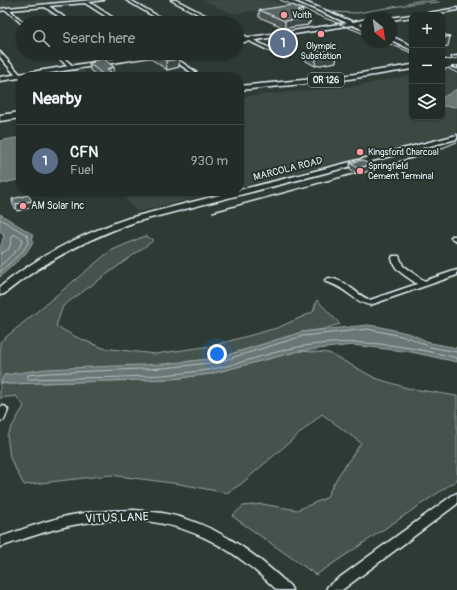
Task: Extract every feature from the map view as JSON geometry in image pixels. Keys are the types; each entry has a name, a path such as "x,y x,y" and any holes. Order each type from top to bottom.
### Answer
{"highway":[{"path":"445,61 456,61"},
{"path":"445,64 456,61"},
{"name":"OR 126","path":"244,88 336,79 409,67"},
{"name":"OR 126","path":"244,91 338,82 409,71"},
{"path":"0,111 16,110"},
{"path":"0,117 16,115"}],"main road":[{"path":"296,0 361,27"},
{"path":"438,12 457,9"},
{"path":"397,19 409,17"},
{"path":"244,40 361,21"},
{"path":"397,41 409,47"},
{"path":"46,72 120,60"},
{"path":"0,79 16,76"},
{"name":"MARCOLA ROAD","path":"244,191 457,137"},
{"name":"MARCOLA ROAD","path":"0,292 15,278 40,261 93,233 132,220 226,196"}],"street":[{"path":"0,10 102,0"},
{"path":"128,0 156,16"},
{"path":"173,0 204,16"},
{"path":"86,2 108,16"},
{"path":"46,6 60,16"},
{"path":"7,9 16,17"},
{"path":"244,36 285,56"},
{"path":"0,54 16,73"},
{"path":"63,60 72,68"},
{"path":"176,60 194,72"},
{"path":"396,258 397,264 400,268 423,284"},
{"path":"329,280 342,283 361,299 370,303 457,272"},
{"path":"332,590 457,498"},
{"name":"VITUS LANE","path":"0,542 74,520 104,516 136,515 166,518 211,533 237,548 266,569 286,590"}],"shaded area":[{"path":"0,0 88,0 0,9"},
{"path":"203,0 272,0 288,6 233,14"},
{"path":"81,69 85,72 61,72"},
{"path":"449,69 457,74 457,133 244,186 244,97 356,86 409,76 409,120 445,120 445,70"},
{"path":"123,196 202,196 137,212"},
{"path":"145,236 154,240 63,306 56,326 76,337 103,348 155,354 211,346 277,328 313,312 317,300 340,324 324,329 302,332 218,358 1,383 172,379 210,374 299,351 329,353 375,378 407,388 457,396 457,480 316,575 232,516 243,506 262,504 297,510 326,498 338,476 361,443 322,414 241,484 227,493 180,484 110,475 24,485 10,458 7,435 24,406 16,396 0,398 0,342 110,251"}],"water":[{"path":"457,89 457,107 445,106 445,96"},
{"path":"16,138 16,180 0,184 0,141"},
{"path":"0,214 32,234 33,242 26,253 0,277 0,249 4,235 0,231"},
{"path":"368,325 411,334 431,343 457,348 457,362 411,352 353,345 299,351 210,374 172,379 1,383 4,375 46,369 164,364 218,358 302,332"}],"building":[{"path":"292,5 303,10 297,11 310,16 304,17 308,19 285,21 259,10"},
{"path":"327,50 337,55 316,59 306,54"},
{"path":"105,60 114,67 107,69 111,72 100,72 89,63 94,62 92,61"},
{"path":"362,160 370,165 358,168 350,163"},
{"path":"29,196 32,201 16,204 12,199"}],"waterway":[{"path":"407,3 423,0"},
{"path":"313,5 332,12 356,13 436,0"},
{"path":"429,3 439,2"}],"railway":[{"path":"280,0 361,33"},
{"path":"397,47 409,52"},
{"path":"445,67 457,73"},
{"path":"440,149 457,142"},
{"path":"213,212 416,157 442,148"}],"place":[{"name":"Voith","path":"284,15"},
{"name":"Olympic Substation","path":"321,34"},
{"name":"CFN","path":"283,43"},
{"name":"Kingsford Charcoal","path":"360,152"},
{"name":"Springfield Cement Terminal","path":"360,171"},
{"name":"AM Solar Inc","path":"23,206"}]}
